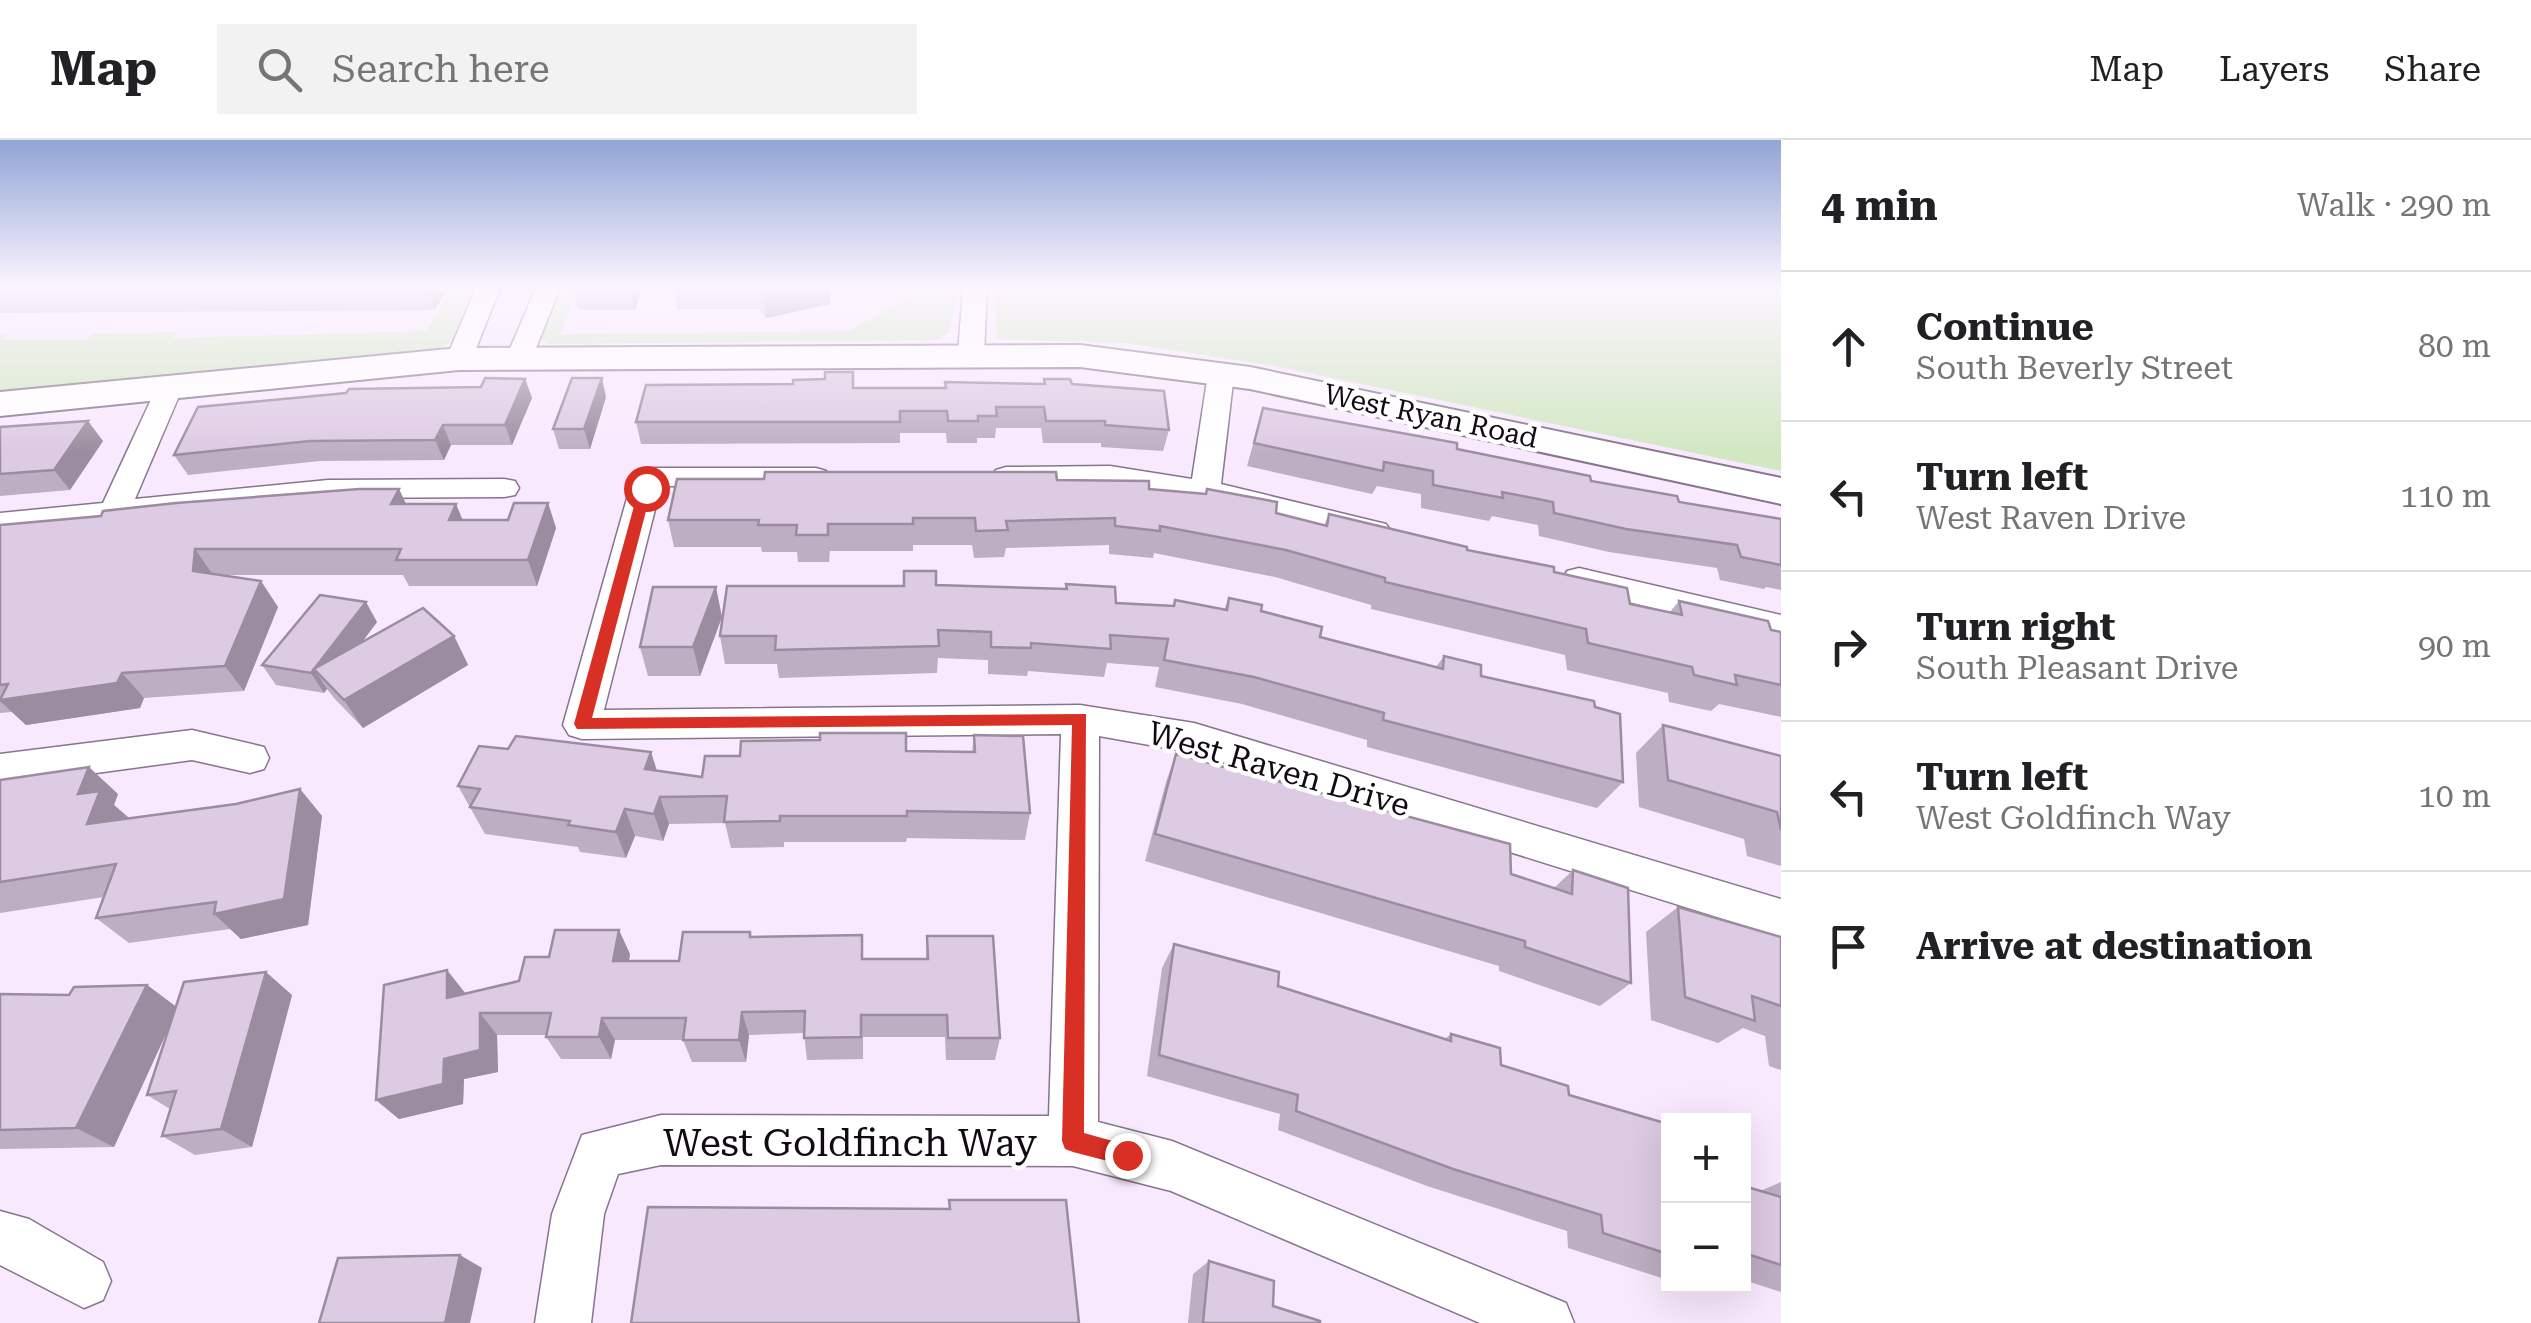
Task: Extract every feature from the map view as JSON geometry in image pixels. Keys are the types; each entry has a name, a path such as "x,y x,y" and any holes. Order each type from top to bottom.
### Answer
{"street":[{"path":"459,359 467,343"},
{"path":"519,358 525,343"},
{"path":"971,354 972,343"},
{"name":"West Ryan Road","path":"0,404 459,359 1080,356 1220,374 1781,491"},
{"path":"1205,490 1220,374"},
{"path":"114,512 170,389"},
{"name":"West Raven Drive","path":"841,476 648,477 582,724 1080,719 1194,738 1781,918"},
{"path":"975,476 1110,476 1205,490 1397,536"},
{"path":"0,523 328,489 504,488"},
{"path":"1550,572 1781,627"},
{"path":"1073,1141 1080,719"},
{"path":"0,770 192,745 250,758"},
{"name":"West Goldfinch Way","path":"562,1323 578,1214 600,1153 661,1140 1073,1141 1172,1166 1546,1323"},
{"path":"0,1238 10,1238 84,1281"}],"green space":[{"path":"0,343 449,343 441,348 57,388 0,390"},
{"path":"1126,343 1781,343 1781,471 1275,366"}],"building":[{"path":"825,372 853,372 853,388 946,388 945,382 1045,384 1044,379 1070,379 1072,384 1164,391 1169,430 1105,425 1105,421 1046,421 1044,407 996,407 997,416 978,416 978,421 948,421 947,411 900,411 900,422 636,422 646,385 793,384 793,380 825,379"},
{"path":"485,378 525,379 505,425 443,425 435,440 310,441 174,455 198,407 346,393 349,389 481,387"},
{"path":"572,378 602,378 584,429 553,429"},
{"path":"1263,408 1457,443 1457,449 1590,476 1591,481 1677,496 1679,502 1781,519 1781,565 1741,557 1737,545 1626,529 1554,513 1553,502 1502,492 1503,498 1433,485 1433,471 1384,462 1383,471 1254,443"},
{"path":"88,421 54,470 0,474 0,427"},
{"path":"765,472 1056,472 1057,480 1149,481 1149,489 1206,494 1207,489 1277,502 1276,513 1327,526 1329,514 1627,588 1630,604 1682,615 1679,601 1768,621 1771,630 1781,632 1781,685 1735,675 1737,685 1694,675 1692,667 1588,643 1586,629 1385,582 1385,578 1286,550 1160,526 1160,531 1115,526 1115,518 1006,521 1008,530 976,531 975,518 913,518 913,524 828,524 828,535 796,535 797,525 758,525 759,520 668,520 677,479 764,479"},
{"path":"399,489 391,504 456,504 449,520 508,520 514,503 548,503 528,560 396,560 401,549 195,549 193,571 261,581 225,666 122,673 117,683 0,700 8,684 0,685 0,525 101,516 103,511 176,503"},
{"path":"904,571 936,571 936,585 1115,587 1116,603 1174,606 1175,600 1227,610 1229,598 1262,605 1261,611 1322,627 1320,637 1443,669 1444,656 1481,665 1481,676 1594,701 1595,707 1620,714 1623,782 1383,720 1384,713 1254,677 1164,660 1168,639 1110,635 1111,649 1031,643 1031,648 991,647 991,632 938,630 939,646 775,650 776,636 720,636 727,586 904,586"},
{"path":"653,587 716,587 693,647 640,647"},
{"path":"320,595 366,602 311,673 262,665"},
{"path":"423,608 454,636 344,700 314,669"},
{"path":"1663,725 1781,756 1781,830 1777,812 1668,780"},
{"path":"820,733 906,733 906,751 975,752 974,735 1023,736 1030,813 907,811 907,816 780,816 780,821 724,822 727,796 660,797 654,814 625,809 616,832 568,825 570,821 470,807 480,789 458,786 479,746 508,749 516,736 651,752 645,769 702,777 705,756 740,756 741,741 820,740"},
{"path":"1176,754 1510,844 1511,874 1572,894 1573,870 1628,888 1631,983 1525,947 1525,941 1155,834"},
{"path":"89,767 78,794 100,791 87,824 236,804 300,789 284,899 214,914 216,902 96,918 116,864 0,882 0,780"},
{"path":"1678,907 1781,937 1781,1006 1752,996 1755,1021 1685,997"},
{"path":"555,930 619,930 613,961 679,961 683,932 750,932 750,937 862,935 862,959 928,959 927,936 993,936 1000,1038 948,1038 947,1015 861,1015 861,1037 804,1038 805,1011 742,1012 739,1040 683,1040 686,1018 602,1018 599,1037 546,1037 551,1013 480,1013 480,1050 444,1059 443,1084 376,1100 384,985 447,970 447,998 519,981 525,957 549,957"},
{"path":"1174,944 1279,972 1278,986 1451,1041 1451,1034 1500,1048 1501,1065 1568,1086 1569,1095 1661,1122 1661,1252 1603,1233 1601,1215 1453,1169 1296,1111 1298,1095 1159,1055"},
{"path":"266,972 221,1129 162,1136 176,1091 147,1095 184,982"},
{"path":"147,985 76,1128 0,1130 0,994 69,995 74,987"},
{"path":"1751,1188 1781,1197 1781,1265 1751,1255"},
{"path":"949,1200 1066,1200 1079,1323 631,1323 648,1207 950,1209"},
{"path":"460,1255 445,1323 319,1323 338,1258"},
{"path":"1209,1261 1274,1281 1273,1306 1320,1323 1203,1323"}],"route":[{"path":"646,488 582,724 1080,719 1073,1141 1127,1155"}]}
